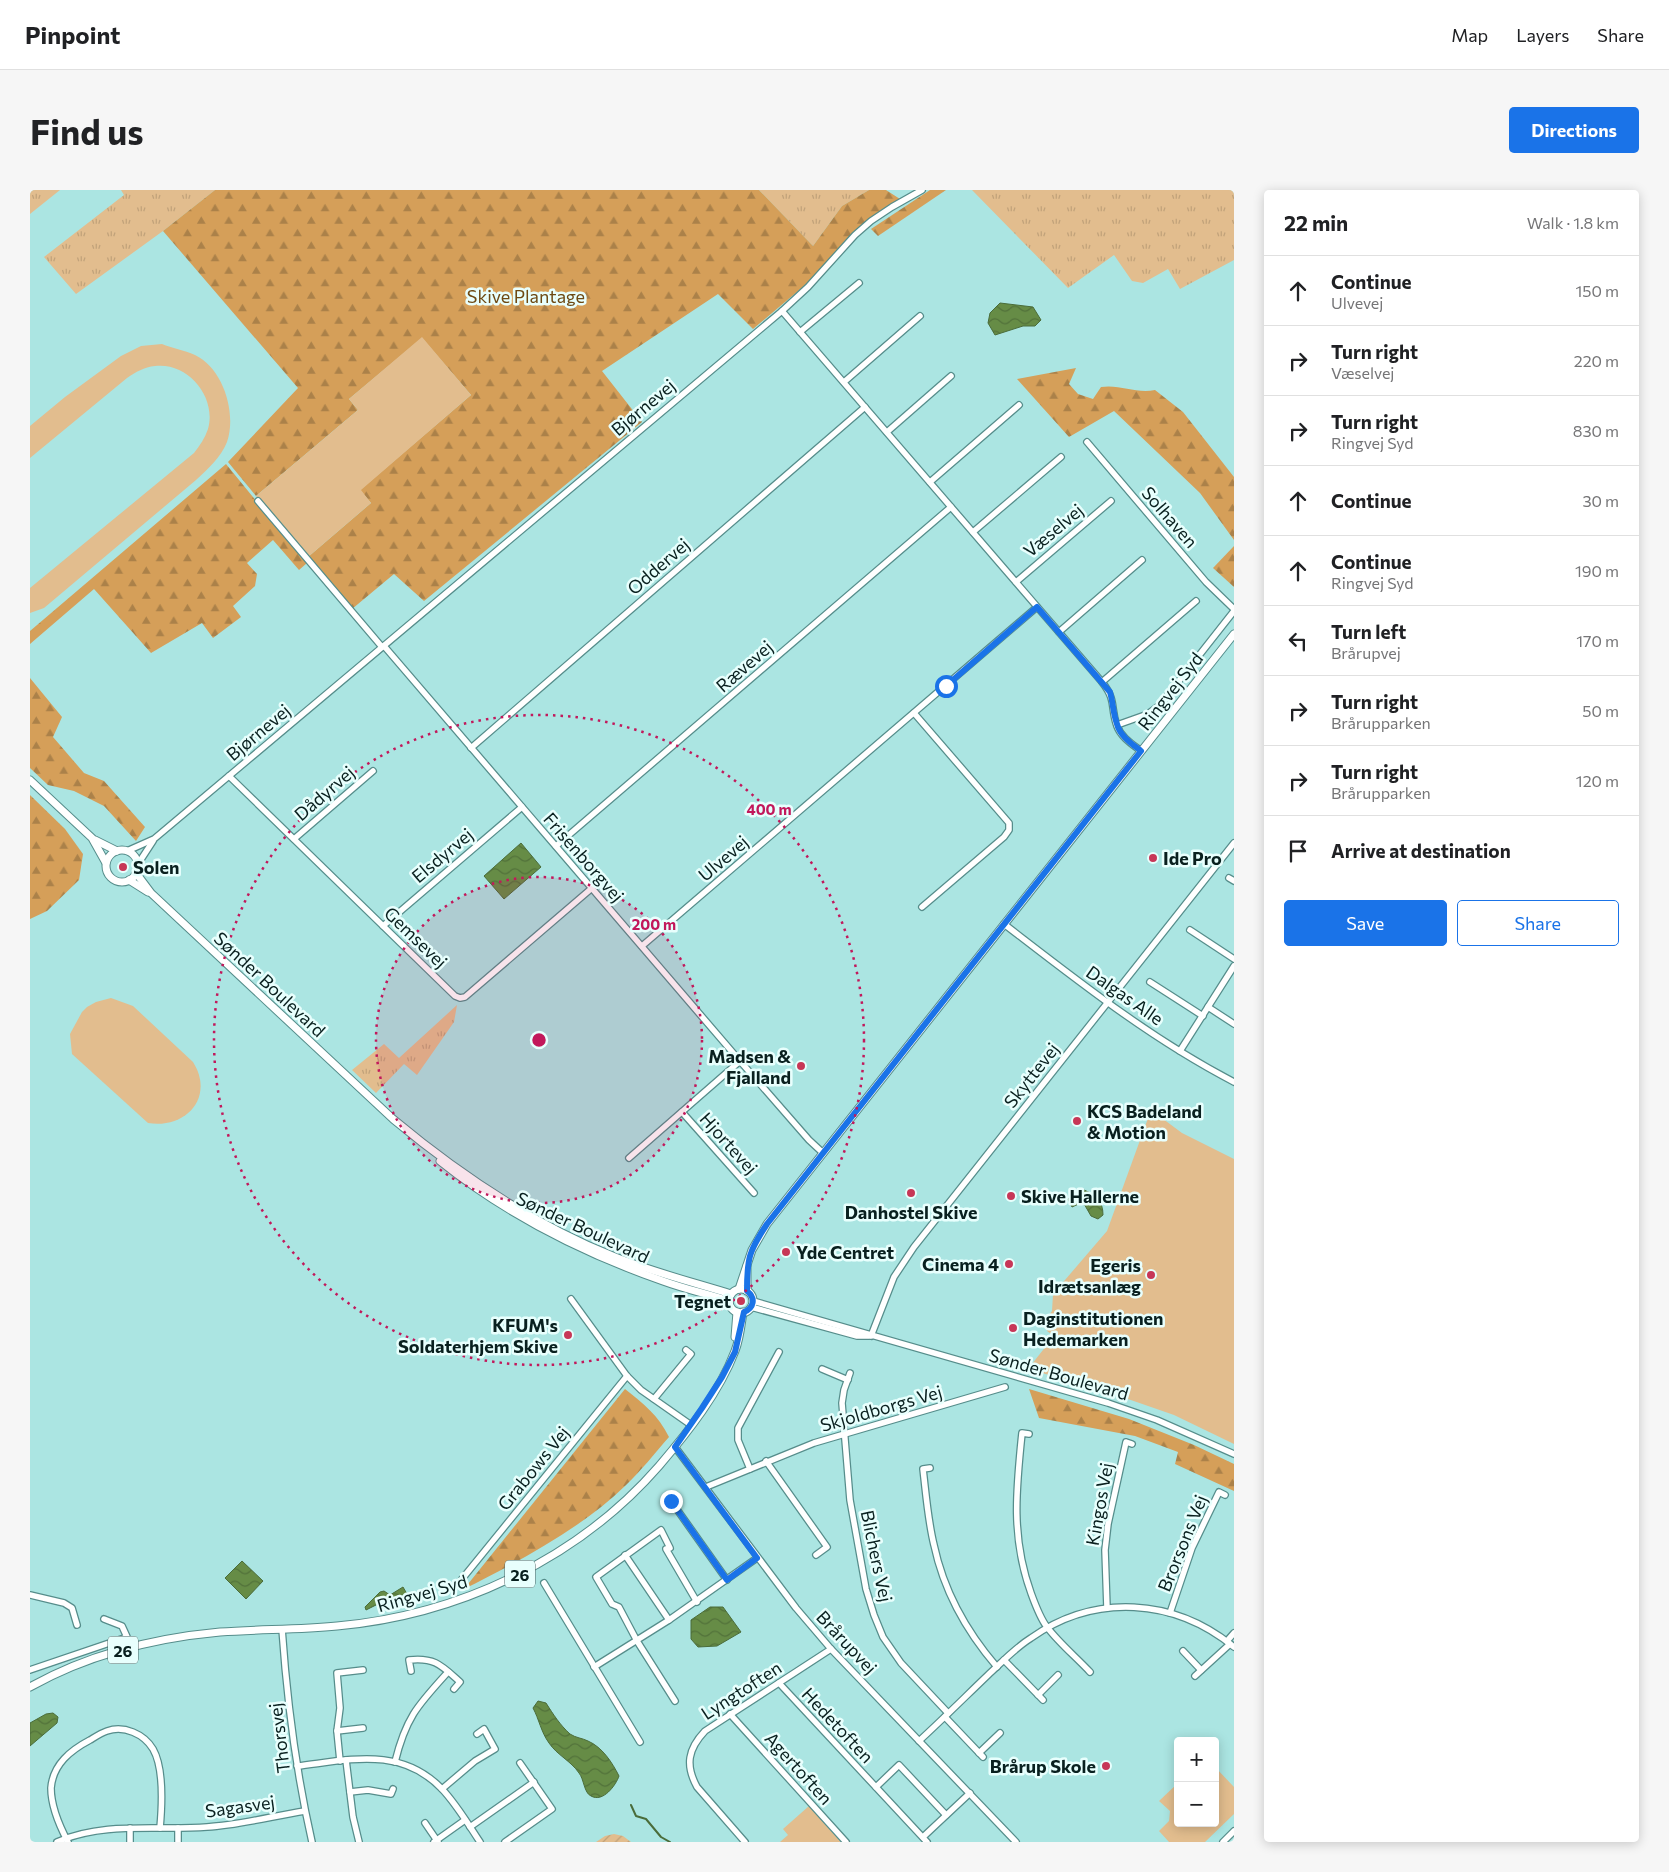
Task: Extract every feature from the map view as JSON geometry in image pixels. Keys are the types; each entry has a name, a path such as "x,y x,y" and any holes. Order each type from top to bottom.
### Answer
{"main road":[{"name":"Ringvej Syd","path":"739,1289 744,1269 752,1250 767,1224 1234,634"},
{"path":"30,780 92,838 117,851 127,851 134,856 138,864 136,874 129,880 120,882 112,879 106,871 106,863 92,838"},
{"path":"106,863 110,856 117,851"},
{"name":"Sønder Boulevard","path":"136,874 151,893 393,1119 414,1137 472,1179 561,1232 622,1260 730,1297"},
{"name":"Sønder Boulevard","path":"129,880 151,893"},
{"name":"Ringvej Syd","path":"747,1265 747,1291"},
{"path":"739,1289 747,1291 752,1295 752,1304 740,1312 731,1308 730,1297 739,1289"},
{"name":"Ringvej Syd","path":"30,1688 85,1662 139,1645 186,1636 336,1627 384,1620 442,1606 498,1584 541,1562 591,1528 634,1492 675,1447 712,1395 732,1357 740,1312"}],"street":[{"name":"Bjørnevej","path":"127,851 154,839 782,311 808,287 871,221 922,190"},
{"path":"800,332 859,283"},
{"path":"782,311 1102,682 1110,692 1117,725 1126,739 1141,751"},
{"path":"844,382 920,316"},
{"path":"887,432 952,376"},
{"path":"930,482 1019,405"},
{"name":"Oddervej","path":"470,748 865,407"},
{"name":"Solhaven","path":"1086,442 1206,582 1234,610 1160,705 1148,714 1117,725"},
{"path":"973,532 1061,457"},
{"path":"258,501 383,646"},
{"name":"Væselvej","path":"1016,582 1111,501"},
{"name":"Rævevej","path":"556,846 951,507"},
{"path":"1059,632 1142,560"},
{"path":"1102,682 1196,601"},
{"name":"Ulvevej","path":"642,946 1037,607"},
{"name":"Frisenborgvej","path":"383,646 740,1061 809,1140 824,1153"},
{"path":"914,713 1009,823 1009,830 1004,837 922,907"},
{"name":"Dådyrvej","path":"294,839 373,771"},
{"name":"Gemsevej","path":"230,776 455,996 460,998 465,997 592,888"},
{"name":"Elsdyrvej","path":"383,926 522,807"},
{"name":"Bjørnevej","path":"138,864 154,839"},
{"name":"Skyttevej","path":"871,1336 894,1277 914,1247 1234,843"},
{"name":"Dalgas Alle","path":"1004,924 1142,1028 1234,1082"},
{"path":"1190,930 1234,959"},
{"path":"1180,1051 1234,966"},
{"path":"1150,982 1203,1016"},
{"path":"1208,1007 1234,1024"},
{"name":"Hjortevej","path":"629,1158 740,1061"},
{"name":"Hjortevej","path":"682,1112 754,1193"},
{"path":"571,1300 627,1376 654,1399 691,1425"},
{"name":"Sønder Boulevard","path":"752,1304 859,1330 871,1336 1108,1403 1188,1432 1234,1454"},
{"path":"654,1399 691,1354 686,1350"},
{"path":"750,1469 738,1440 738,1428 779,1352"},
{"name":"Blichers Vej","path":"822,1369 849,1376 842,1403 852,1508 866,1589 883,1636 901,1663 981,1755 1000,1733"},
{"name":"Grabows Vej","path":"462,1579 627,1376"},
{"name":"Skjoldborgs Vej","path":"706,1487 792,1450 845,1433 1005,1388"},
{"path":"1029,1434 1022,1433 1016,1496 1018,1545 1027,1582 1035,1604 1047,1627 1090,1672"},
{"name":"Kingos Vej","path":"1107,1608 1105,1550 1108,1524 1126,1442 1132,1444"},
{"name":"Brårupvej","path":"675,1447 796,1608 832,1649 1016,1842"},
{"path":"766,1461 827,1547 816,1555"},
{"path":"930,1468 923,1469 933,1544 940,1569 947,1589 967,1628 980,1648 997,1667"},
{"name":"Brorsons Vej","path":"1170,1613 1192,1548 1219,1492 1225,1495"},
{"path":"671,1501 727,1580"},
{"path":"675,1701 618,1607 612,1604 596,1577 661,1530 670,1548 666,1550 697,1602"},
{"path":"625,1555 669,1620"},
{"path":"594,1667 697,1602 757,1558"},
{"path":"544,1583 640,1742"},
{"path":"30,1595 64,1603 72,1608 77,1625"},
{"path":"919,1741 1020,1645 1047,1627 1069,1616 1107,1608 1138,1607 1170,1613 1192,1620 1230,1644"},
{"path":"30,1670 127,1637 122,1626 104,1619"},
{"name":"Thorsvej","path":"282,1629 297,1766 312,1842"},
{"path":"1194,1676 1230,1644 1234,1633"},
{"name":"Lyngtoften","path":"745,1842 697,1787 691,1776 689,1758 697,1739 705,1731 730,1714 832,1649"},
{"path":"1183,1651 1201,1670"},
{"path":"411,1671 409,1660 422,1659 436,1662 460,1682 454,1689"},
{"path":"1004,1660 1043,1700"},
{"path":"359,1842 337,1731 340,1708 337,1673 363,1670"},
{"path":"395,1762 401,1737 414,1711 448,1672"},
{"path":"1038,1695 1058,1675"},
{"name":"Hedetoften","path":"779,1683 925,1840 946,1815 970,1793"},
{"name":"Agertoften","path":"730,1714 846,1842"},
{"path":"337,1731 363,1728"},
{"path":"67,1840 53,1800 54,1774 60,1762 68,1753 107,1731 121,1729 141,1736 157,1758 162,1797 160,1828"},
{"path":"442,1789 475,1761 495,1749 484,1729 477,1734"},
{"path":"297,1766 366,1758 395,1762 421,1772 442,1789 480,1842"},
{"path":"505,1842 552,1808 520,1763"},
{"name":"Hedetoften","path":"876,1787 899,1765 946,1815"},
{"path":"470,1827 534,1782"},
{"path":"350,1792 368,1790 391,1794 393,1789"},
{"name":"Sagasvej","path":"57,1842 67,1840 76,1834 94,1830 208,1827 305,1811"},
{"path":"425,1823 436,1841 465,1820"},
{"path":"130,1828 130,1842"},
{"path":"178,1828 178,1842"},
{"path":"1223,1842 1234,1831"}],"green space":[{"path":"30,190 60,190 30,214"},
{"path":"121,190 215,190 163,231 76,294 44,257 124,195"},
{"name":"Skive Plantage","path":"215,190 759,190 813,246 842,206 869,190 886,190 900,199 917,190 866,225 817,275 753,329 718,294 602,371 642,422 424,601 394,574 352,609 308,557 371,503 360,490 471,395 422,338 349,399 358,410 256,496 228,462 298,388 163,231"},
{"path":"759,190 869,190 842,206 813,246"},
{"path":"930,190 946,190 878,236 871,229"},
{"path":"972,190 1234,190 1234,260 1180,289 1168,269 1143,283 1132,281 1114,255 1068,288"},
{"path":"422,337 471,395 361,490 371,503 308,557 256,496 358,410 349,399"},
{"path":"162,344 195,355 205,361 213,370 220,381 229,405 230,430 227,442 214,462 196,480 44,608 30,613 30,588 194,453 207,432 210,417 204,394 189,376 167,366 155,366 137,372 127,378 30,458 30,426 65,397 121,356 141,346"},
{"path":"1076,368 1069,384 1078,394 1093,399 1101,387 1108,386 1141,391 1155,390 1183,412 1234,477 1234,540 1200,493 1114,411 1069,437 1017,379"},
{"path":"226,464 307,563 299,570 273,540 247,563 257,574 255,586 233,606 241,617 213,638 202,623 151,653 94,589 30,644 30,631"},
{"path":"1234,546 1234,587 1213,568"},
{"path":"30,678 62,717 53,737 84,773 104,781 145,827 136,841 104,806 74,791 48,785 30,768"},
{"path":"30,795 65,829 83,854 79,880 47,911 30,919"},
{"path":"111,998 133,1006 193,1062 199,1075 201,1087 193,1108 185,1116 162,1124 148,1123 72,1054 70,1034 82,1012 96,1002"},
{"path":"457,1005 454,1022 417,1075 404,1064 376,1093 352,1070 384,1044 399,1058"},
{"name":"Egeris Idrætsanlæg","path":"1151,1110 1182,1133 1234,1159 1234,1444 1174,1415 1102,1390 1028,1369 1054,1336 1047,1331 1049,1327 1045,1321 1052,1311 1053,1294 1107,1231"},
{"path":"625,1389 655,1416 669,1437 631,1480 589,1516 527,1556 464,1589"},
{"path":"1029,1389 1129,1419 1194,1445 1234,1464 1234,1491 1175,1464 1178,1452 1135,1436 1039,1418"},
{"path":"1219,1771 1234,1787 1234,1814 1205,1842 1169,1842 1159,1831 1169,1821 1170,1811 1159,1801 1174,1787 1174,1827 1219,1827"},
{"path":"809,1806 841,1842 780,1842 788,1835 783,1829"},
{"path":"614,1834 623,1836 631,1842 596,1842 605,1836"}],"water":[{"path":"1000,303 1033,307 1041,320 1035,326 1023,326 995,335 988,323 990,313"},
{"path":"521,843 541,867 504,899 484,876"},
{"path":"1084,1190 1095,1196 1102,1206 1103,1215 1098,1219 1091,1216 1083,1202 1072,1207 1068,1199 1074,1193"},
{"path":"242,1561 263,1581 246,1599 225,1578"},
{"path":"403,1587 407,1594 390,1598 366,1610 365,1607 380,1592 384,1591 390,1595"},
{"path":"710,1607 723,1607 741,1632 717,1646 698,1647 691,1639 691,1620"},
{"path":"538,1701 546,1703 570,1734 593,1744 610,1760 619,1776 612,1788 604,1795 596,1798 591,1796 585,1789 581,1776 576,1769 549,1743 533,1708"},
{"path":"53,1713 58,1717 57,1723 30,1746 30,1723 46,1714"}],"waterway":[{"path":"631,1805 636,1816 646,1819 661,1837 670,1842"}],"place":[{"name":"Ide Pro","path":"1153,858"},
{"name":"Solen","path":"123,867"},
{"name":"Madsen & Fjalland","path":"801,1066"},
{"name":"KCS Badeland & Motion","path":"1077,1121"},
{"name":"Danhostel Skive","path":"911,1193"},
{"name":"Skive Hallerne","path":"1011,1196"},
{"name":"Yde Centret","path":"786,1252"},
{"name":"Cinema 4","path":"1009,1264"},
{"name":"Egeris Idrætsanlæg","path":"1151,1275"},
{"name":"Tegnet","path":"741,1301"},
{"name":"Daginstitutionen Hedemarken","path":"1013,1328"},
{"name":"KFUM's Soldaterhjem Skive","path":"568,1335"},
{"name":"Brårup Skole","path":"1106,1766"}],"route":[{"path":"671,1501 727,1580 757,1558 675,1447 712,1395 735,1352 744,1312 749,1310 753,1301 752,1295 747,1291 747,1265 758,1237 1141,751 1126,739 1117,725 1110,692 1037,607 946,686"}]}
